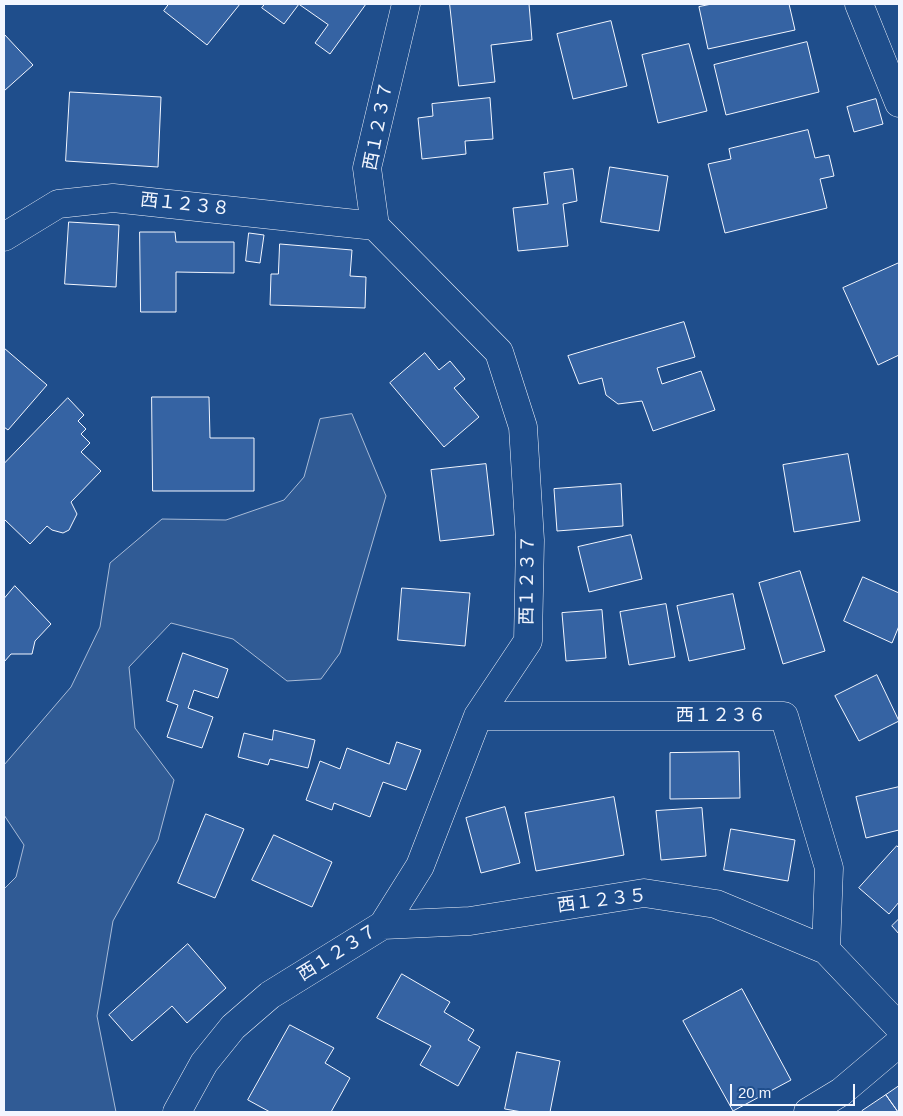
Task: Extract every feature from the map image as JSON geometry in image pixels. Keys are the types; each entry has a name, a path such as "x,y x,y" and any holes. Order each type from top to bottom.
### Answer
{"street":[{"name":"西１２３７","path":"177,1112 204,1063 233,1027 270,995 383,925 420,866 478,716 528,640 530,540 523,428 499,352 374,226 367,168 406,4"},
{"path":"859,4 899,103"},
{"name":"西１２３８","path":"4,237 58,204 112,198 374,226"},
{"name":"西１２３６","path":"478,716 784,716 829,868 826,950"},
{"name":"西１２３５","path":"383,925 470,921 644,893 716,904 826,950 899,1026"},
{"path":"808,1112 841,1092 899,1043"}],"shaded area":[{"path":"352,414 386,496 340,653 321,679 287,681 233,639 171,623 129,667 135,728 174,780 158,840 113,921 97,1016 116,1112 4,1112 4,889 16,877 24,845 4,815 4,765 71,687 100,627 110,563 162,519 226,520 284,500 304,477 320,419"}],"building":[{"path":"169,4 240,4 207,45 164,11"},
{"path":"265,4 299,4 284,24 262,8"},
{"path":"299,4 366,4 330,54 315,43 328,25"},
{"path":"450,4 529,4 532,40 491,45 495,82 459,86"},
{"path":"712,4 789,4 795,30 708,49 699,7"},
{"path":"611,21 627,86 573,99 557,34"},
{"path":"4,34 33,65 4,91"},
{"path":"807,42 819,92 726,115 714,65"},
{"path":"689,44 707,111 658,123 642,55"},
{"path":"70,92 161,97 158,167 66,161"},
{"path":"490,98 493,139 465,141 466,154 422,159 418,118 433,116 432,104"},
{"path":"876,99 883,124 854,132 847,107"},
{"path":"808,130 815,158 829,155 834,176 820,179 827,208 725,233 708,164 731,159 729,149"},
{"path":"610,167 668,176 659,231 601,222"},
{"path":"573,169 577,201 563,204 568,246 518,251 513,208 548,204 544,173"},
{"path":"69,222 119,225 116,287 65,284"},
{"path":"140,232 175,232 176,242 234,242 234,273 176,272 176,312 141,312"},
{"path":"249,233 264,235 260,263 246,261"},
{"path":"280,244 352,250 350,276 366,277 365,308 270,305 271,274 278,274"},
{"path":"899,263 899,355 878,365 843,288"},
{"path":"684,322 695,357 657,368 662,384 701,371 715,410 653,431 642,401 618,404 606,395 602,378 579,384 568,356"},
{"path":"4,348 47,385 8,430 4,427"},
{"path":"425,353 439,370 450,361 465,379 454,388 479,417 444,447 390,383"},
{"path":"152,397 209,397 210,438 254,438 254,491 153,491"},
{"path":"68,398 84,415 78,421 86,429 81,434 90,443 81,452 101,471 71,502 77,514 69,530 63,533 52,530 47,526 30,544 4,519 4,464"},
{"path":"848,454 860,521 794,532 783,465"},
{"path":"486,464 494,535 440,541 431,470"},
{"path":"621,484 623,526 557,531 554,489"},
{"path":"631,535 642,579 589,592 578,547"},
{"path":"800,571 825,651 783,664 759,583"},
{"path":"863,577 899,593 899,626 892,643 844,621"},
{"path":"15,586 51,624 35,641 32,654 11,654 4,662 4,599"},
{"path":"402,588 470,593 465,646 398,640"},
{"path":"733,594 745,649 689,661 677,606"},
{"path":"666,604 675,657 629,665 620,612"},
{"path":"602,610 606,658 566,661 562,613"},
{"path":"183,653 228,669 218,698 194,690 188,708 213,717 202,748 167,737 178,705 167,701"},
{"path":"877,675 899,721 859,741 835,696"},
{"path":"274,730 315,740 308,768 270,759 268,765 238,757 244,733 272,740"},
{"path":"397,742 421,750 406,790 383,782 370,817 334,803 332,810 306,800 320,761 340,769 347,748 389,764"},
{"path":"739,752 740,798 670,799 670,753"},
{"path":"899,787 899,830 866,838 856,797"},
{"path":"614,797 624,855 536,871 525,813"},
{"path":"505,807 520,863 481,873 466,818"},
{"path":"702,808 706,856 661,860 656,811"},
{"path":"206,814 244,829 215,898 178,883"},
{"path":"731,829 795,840 788,881 724,870"},
{"path":"274,835 332,862 312,907 252,880"},
{"path":"897,846 899,848 899,902 889,914 859,888"},
{"path":"899,919 899,934 892,926"},
{"path":"188,944 226,988 187,1023 172,1006 132,1041 109,1015"},
{"path":"402,974 450,1002 444,1012 474,1030 468,1040 480,1047 458,1086 420,1065 431,1046 377,1018"},
{"path":"742,989 791,1080 733,1111 683,1021"},
{"path":"290,1025 334,1048 325,1063 350,1078 331,1112 270,1112 248,1100"},
{"path":"517,1052 560,1061 550,1112 522,1112 505,1109"},
{"path":"899,1086 899,1112 898,1112 886,1095"},
{"path":"886,1095 898,1112 862,1112 862,1111"}]}
